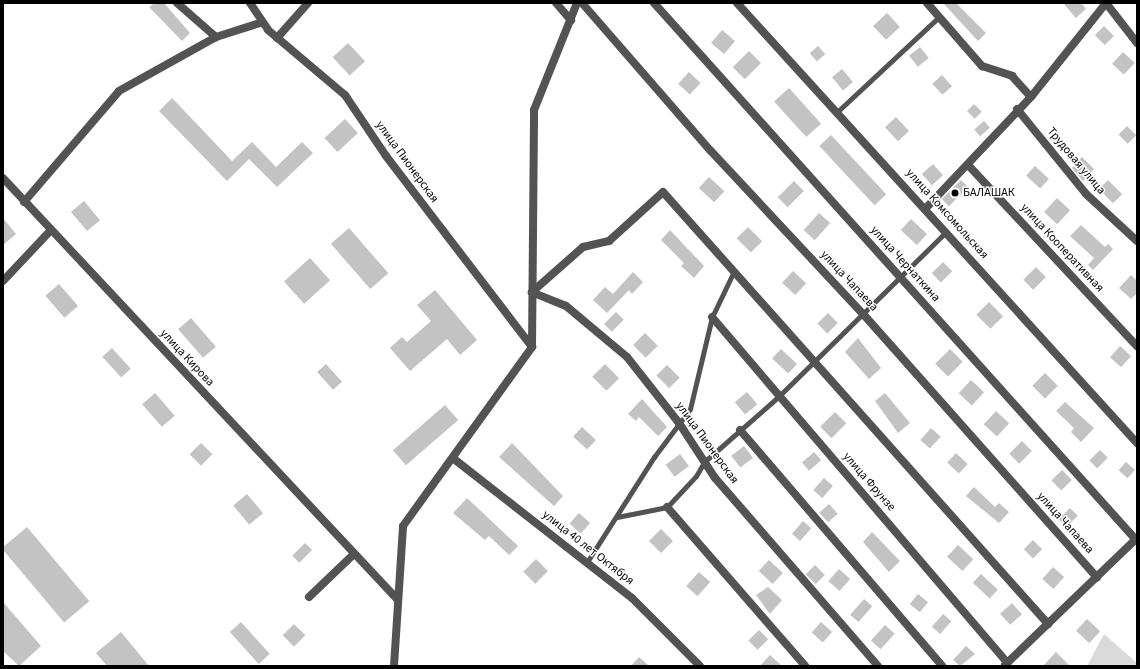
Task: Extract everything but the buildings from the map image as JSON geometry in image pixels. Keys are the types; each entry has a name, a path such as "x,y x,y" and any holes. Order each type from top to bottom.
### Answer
{"street":[{"path":"177,3 216,37"},
{"name":"улица Пионерская","path":"250,3 263,22 277,38 345,95 386,156 532,347"},
{"path":"277,38 308,3"},
{"path":"556,3 571,20"},
{"path":"394,666 396,598 403,526 454,459 532,347 534,110 578,3"},
{"name":"улица Чапаева","path":"582,3 710,150 864,315 1097,576"},
{"name":"улица Чернаткина","path":"654,3 1136,539"},
{"name":"улица Комсомольская","path":"737,3 947,231 1137,443"},
{"path":"927,3 982,66 1012,76 1031,97"},
{"path":"926,208 969,166 1017,109 1031,97 1106,3 1137,43"},
{"path":"24,202 120,91 216,37 263,22"},
{"name":"Трудовая улица","path":"1017,109 1086,194 1137,241"},
{"name":"улица Кооперативная","path":"969,166 1137,346"},
{"name":"улица Кирова","path":"3,178 396,598"},
{"path":"532,292 583,247 609,241 663,192 1048,624"},
{"path":"3,281 51,230"},
{"name":"улица Пионерская","path":"532,292 566,306 627,357 679,423 704,462 878,666"},
{"name":"улица Фрунзе","path":"712,317 1006,664"},
{"path":"740,430 942,666"},
{"name":"улица 40 лет Октября","path":"454,459 632,598 700,666"},
{"path":"667,507 805,666"},
{"path":"1006,664 1136,539"},
{"path":"309,597 354,554"}],"lane":[{"path":"837,112 939,17"},
{"path":"617,517 667,507 696,476 704,462 779,396 864,315 898,275 947,231"},
{"path":"586,562 679,423 690,409 712,317 734,271"}],"shaded area":[{"path":"1104,634 1137,663 1137,666 1087,666"}],"place":[{"name":"БАЛАШАК","path":"955,193"}]}
